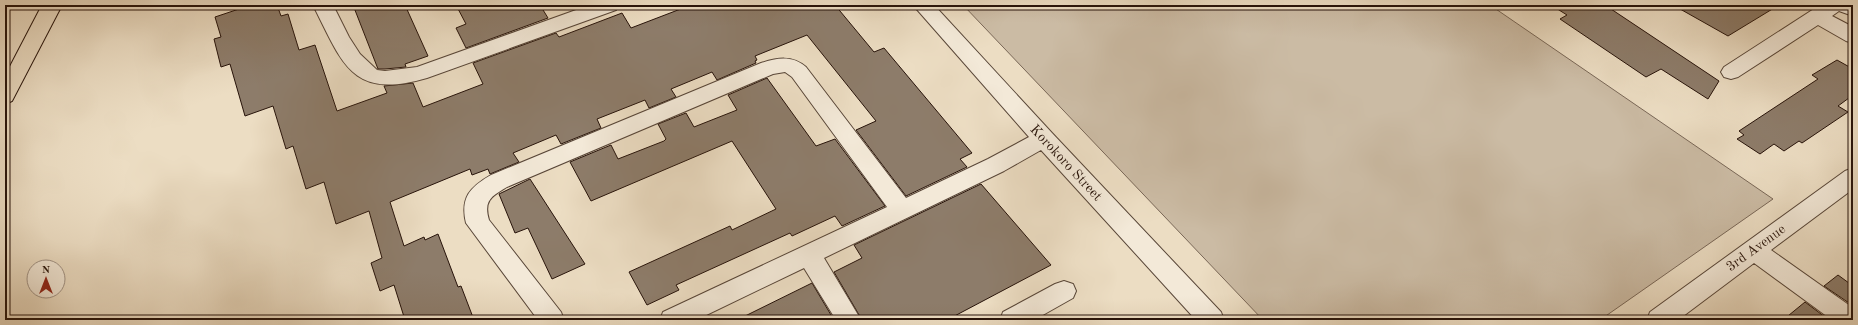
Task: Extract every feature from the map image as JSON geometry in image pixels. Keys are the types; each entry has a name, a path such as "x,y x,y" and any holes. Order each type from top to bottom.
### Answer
{"main road":[{"path":"5,96 52,5"}],"street":[{"path":"323,5 353,62 367,73 379,78 400,78 427,71 609,5"},
{"name":"Korokoro Street","path":"923,5 1044,139 1212,320"},
{"path":"1830,8 1853,36"},
{"path":"1731,72 1830,8 1853,10"},
{"path":"552,320 478,223 474,212 476,201 484,190 499,181 768,68 783,65 792,66 799,72 902,210"},
{"path":"672,320 996,165 1044,139"},
{"name":"3rd Avenue","path":"1659,320 1853,177"},
{"path":"1753,250 1851,320"},
{"path":"808,254 849,320"},
{"path":"1012,320 1064,291"}],"shaded area":[{"path":"963,5 1490,5 1773,199 1600,320 1263,320"}],"building":[{"path":"251,5 277,5 281,16 288,14 299,50 315,45 337,111 387,93 384,86 413,83 423,107 483,84 473,63 556,33 559,37 622,13 631,28 691,5 835,5 874,52 884,48 972,153 960,159 967,167 906,196 856,130 876,121 807,35 755,56 757,60 755,61 756,63 717,80 712,72 671,89 676,97 649,108 645,100 597,119 601,128 561,144 556,135 513,153 519,162 490,174 488,169 472,175 470,169 390,202 404,246 424,237 425,240 438,234 458,287 461,286 474,320 405,320 394,285 380,291 371,263 382,258 369,211 336,224 324,182 306,189 293,146 286,149 273,106 245,116 230,64 221,67 214,39 221,37 215,17"},
{"path":"353,5 405,5 428,56 405,64 406,67 378,69"},
{"path":"456,5 540,5 548,18 466,48 456,28 466,24"},
{"path":"1551,5 1605,5 1719,81 1708,99 1661,69 1646,77 1560,19 1567,15"},
{"path":"1673,5 1779,5 1728,36"},
{"path":"1837,60 1853,69 1853,95 1838,106 1848,112 1802,143 1799,141 1784,151 1774,144 1760,154 1737,139 1744,135 1739,131 1818,79 1812,75"},
{"path":"767,78 816,146 835,139 885,206 842,226 835,216 792,236 790,233 676,285 679,290 647,305 629,272 730,226 732,230 776,209 732,141 591,201 570,162 611,145 618,159 664,141 666,139 658,124 686,113 694,127 737,110 728,95"},
{"path":"530,179 585,264 552,279 528,228 515,233 499,194"},
{"path":"981,184 1051,265 947,320 862,320 834,272 862,258 854,245"},
{"path":"1838,275 1853,286 1853,300 1849,303 1824,286"},
{"path":"812,283 834,320 737,320"},
{"path":"1805,302 1829,320 1783,320"}]}
